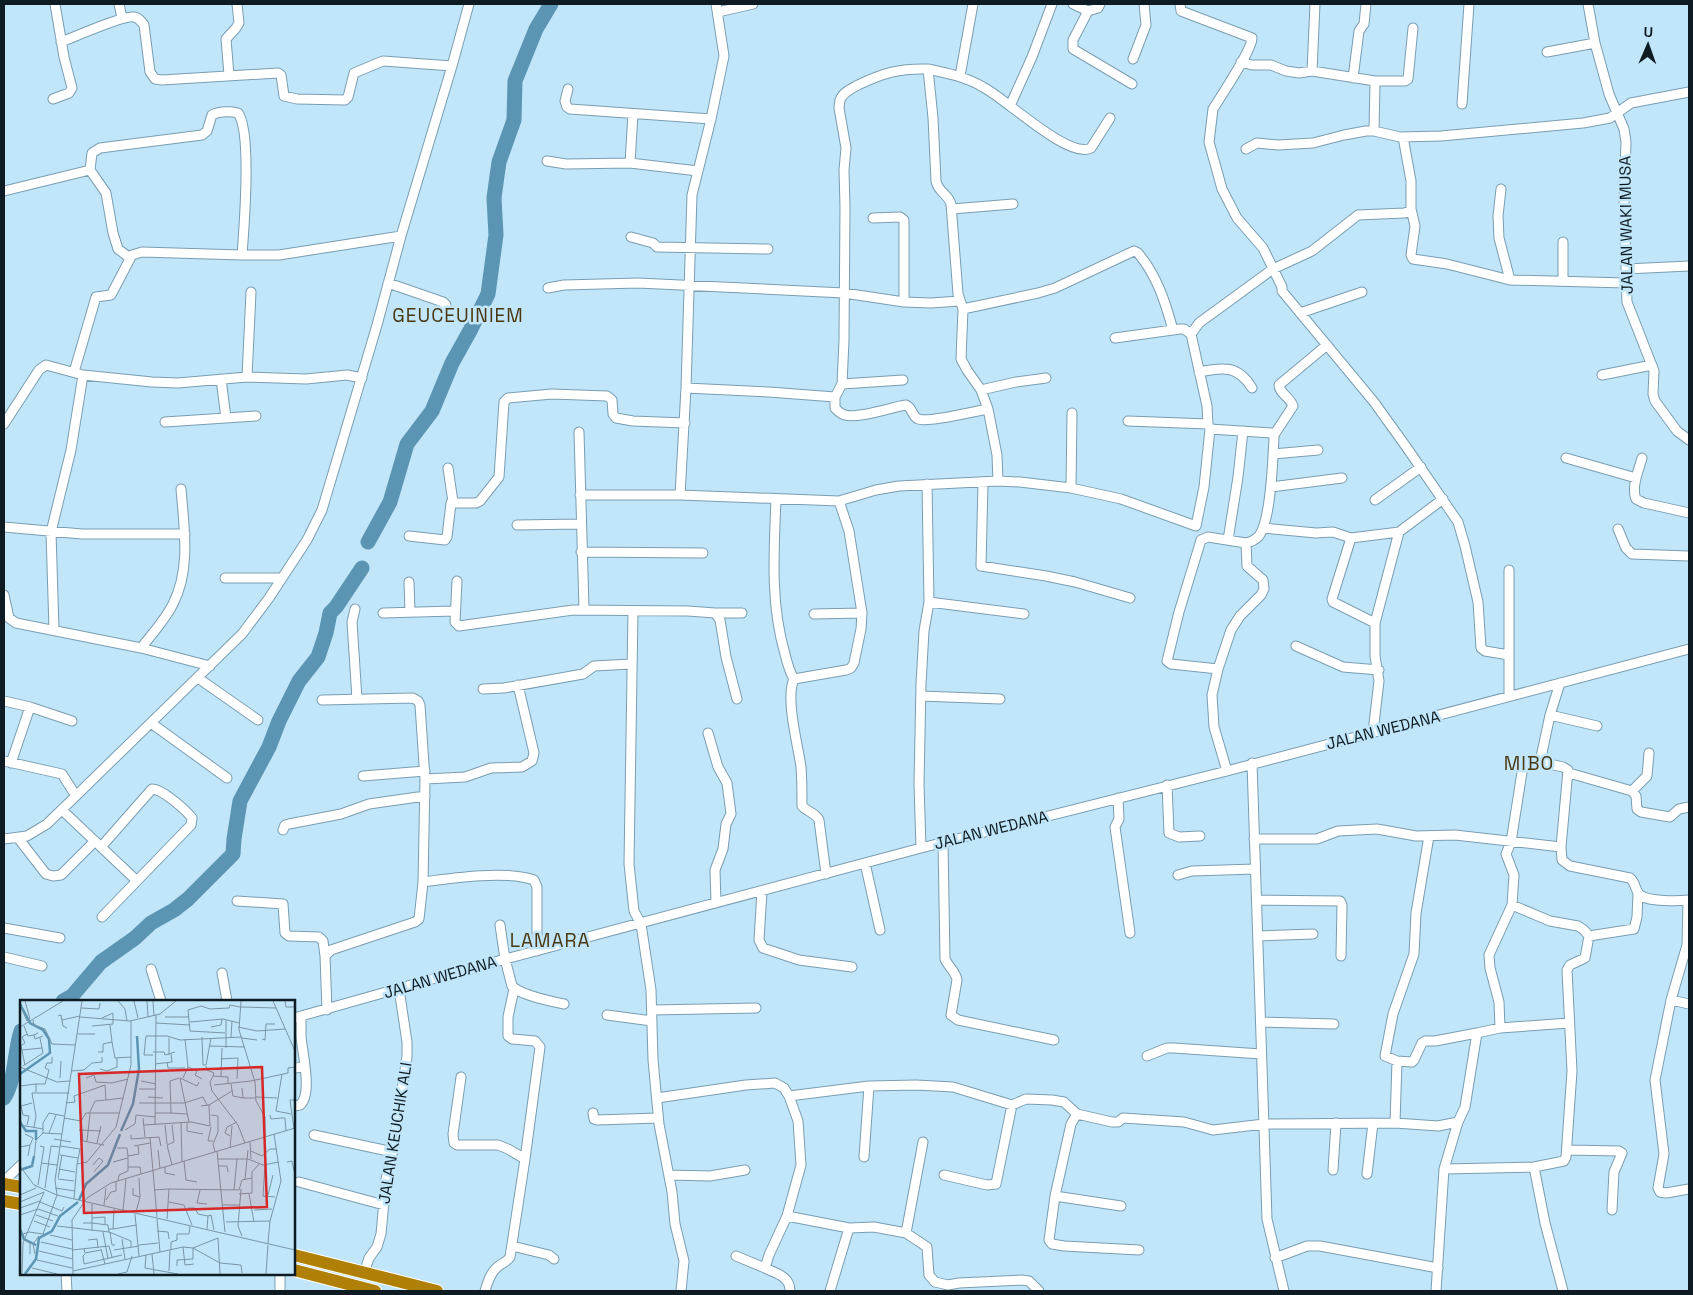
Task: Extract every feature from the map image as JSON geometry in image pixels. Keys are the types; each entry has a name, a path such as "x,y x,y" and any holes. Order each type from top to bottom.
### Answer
{"highway":[{"path":"4,1183 20,1187"},
{"path":"4,1201 20,1204"},
{"path":"295,1255 437,1291"},
{"path":"295,1270 375,1291"}],"street":[{"path":"53,99 72,90 55,4"},
{"path":"120,4 122,18"},
{"path":"229,76 226,39 239,22 237,4"},
{"path":"4,839 18,838 36,832 62,810 242,634 269,598 316,525 332,482 400,236 469,4"},
{"path":"680,495 685,423 692,195 724,56 717,8 753,4"},
{"path":"960,76 973,4"},
{"path":"1010,106 1032,57 1052,4"},
{"path":"1074,4 1088,11 1095,10 1100,4"},
{"path":"1133,59 1146,25 1144,4"},
{"path":"1180,4 1181,11 1252,38 1241,62 1213,109 1209,142 1226,199 1243,227 1260,244 1282,287 1282,291 1374,402 1458,522 1466,546 1478,602 1481,648 1485,651 1509,655"},
{"path":"1312,71 1315,4"},
{"path":"1353,78 1359,31 1364,24 1366,4"},
{"path":"1462,104 1469,4"},
{"name":"JALAN WAKI MUSA","path":"1588,4 1595,43 1609,94 1624,129 1626,142 1624,200 1626,283 1630,311 1652,365 1655,401 1677,431 1689,440"},
{"path":"1088,11 1073,40 1073,49 1132,84"},
{"path":"61,42 122,18 134,17 144,25 150,72 155,79 278,72 281,75 284,96 297,99 343,100 348,96 354,73 384,61 452,66"},
{"path":"1241,62 1252,65 1271,65 1298,73 1312,71 1375,81 1405,81 1408,79 1413,28"},
{"path":"1547,52 1595,43"},
{"path":"988,409 920,419 915,416 910,406 906,405 846,416 836,410 835,397 842,384 846,207 844,170 846,148 840,100 847,91 884,73 910,68 928,69 960,76 988,89 1043,132 1083,150 1092,148 1110,118"},
{"path":"928,69 933,118 936,182 938,190 951,201 952,209 961,305 961,359 981,390 988,409 997,455 998,481"},
{"path":"1374,131 1375,81"},
{"path":"568,89 565,101 570,109 711,119"},
{"path":"1246,149 1257,142 1278,145 1313,143 1344,135 1374,131 1403,137 1471,134 1583,123 1610,118 1631,103 1689,92"},
{"path":"130,258 118,249 106,193 90,170 91,157 97,149 202,135 207,131 210,117 214,113 238,113 246,138 242,255"},
{"path":"630,163 633,114"},
{"path":"1403,137 1411,181 1411,209 1415,226 1410,255 1413,259 1447,264 1510,280 1626,283"},
{"path":"547,162 566,164 630,163 698,170"},
{"path":"4,191 90,170"},
{"path":"1501,189 1498,216 1499,238 1510,280"},
{"path":"952,209 1013,204"},
{"path":"1205,538 1197,525 1204,487 1209,427 1191,334 1198,323 1273,269 1312,251 1358,215 1404,213 1409,212 1411,209"},
{"path":"873,218 900,217 904,220 904,302"},
{"path":"54,630 52,532 71,450 78,373 96,296 111,295 130,258 142,252 279,255 400,236"},
{"path":"632,236 653,243 657,247 768,248"},
{"path":"1563,242 1563,281"},
{"path":"548,288 564,285 624,283 688,285 844,294 904,302 961,305 1038,293 1054,288 1134,251 1138,252 1152,272 1163,295 1173,330"},
{"path":"1626,269 1689,266"},
{"path":"388,283 441,301 446,305"},
{"path":"247,377 250,292"},
{"path":"1300,313 1362,292"},
{"path":"1115,338 1184,329 1191,334"},
{"path":"1218,669 1169,664 1167,661 1178,612 1200,543 1205,538 1246,543 1256,539 1263,528 1271,487 1274,435 1293,406 1289,398 1279,389 1279,385 1327,345"},
{"path":"4,424 41,367 48,365 78,373 152,382 178,383 247,377 306,379 347,375 362,378"},
{"path":"1602,376 1652,365"},
{"path":"1198,372 1219,368 1233,370 1243,375 1252,388"},
{"path":"981,390 1016,382 1046,378"},
{"path":"221,379 226,418"},
{"path":"842,384 903,380"},
{"path":"686,388 835,397"},
{"path":"453,502 480,501 499,476 504,402 508,398 552,394 606,396 612,400 613,414 616,418 633,421 685,423"},
{"path":"1071,488 1072,413"},
{"path":"165,422 256,416"},
{"path":"1128,421 1272,433 1274,435"},
{"path":"1228,540 1238,477 1242,431"},
{"path":"579,432 584,609"},
{"path":"1273,454 1318,450"},
{"path":"1566,458 1636,478"},
{"path":"1642,458 1636,478 1634,494 1638,500 1689,513"},
{"path":"1375,500 1421,467"},
{"path":"409,536 446,540 450,505 453,502 448,468"},
{"path":"1271,487 1342,478"},
{"path":"983,482 981,566 1075,582 1130,598"},
{"path":"580,495 680,495 839,501 884,488 927,484 1020,482 1071,488 1121,499 1193,526 1197,525"},
{"path":"921,848 919,784 921,696 924,631 929,602 927,484"},
{"path":"141,648 169,612 175,600 183,569 185,534 180,489"},
{"path":"776,499 774,548 776,616 789,670 794,679 791,701 801,769 802,806 816,815 819,820 826,874"},
{"path":"1263,528 1316,533 1335,532 1352,538 1399,532 1443,499"},
{"path":"794,679 846,670 851,668 854,663 862,613 849,532 839,501"},
{"path":"517,525 581,524"},
{"path":"4,527 105,535 185,534"},
{"path":"1618,529 1626,548 1632,554 1689,556"},
{"path":"1373,732 1379,685 1375,656 1375,623 1399,532"},
{"path":"1352,538 1332,599 1333,602 1375,623"},
{"path":"1227,771 1214,727 1212,694 1231,630 1240,616 1261,595 1264,589 1263,580 1246,564 1246,543"},
{"path":"581,552 703,553"},
{"path":"1509,570 1509,696"},
{"path":"225,578 281,578"},
{"path":"409,582 410,612"},
{"path":"456,582 455,624 463,626 563,610 584,609 688,611 715,614 742,613"},
{"path":"4,595 9,618 16,624 141,648 210,666"},
{"path":"929,602 1024,614"},
{"path":"354,610 352,622 357,699"},
{"path":"383,613 454,611"},
{"path":"633,611 629,864 634,911 641,924 651,990 658,1118 669,1175 675,1224 684,1261 681,1291"},
{"path":"814,614 862,613"},
{"path":"715,614 720,620 726,657 737,698"},
{"path":"1296,646 1343,666 1378,670"},
{"name":"JALAN WEDANA","path":"298,1017 505,959 943,842 1227,771 1689,649"},
{"path":"483,689 583,674 594,666 631,664"},
{"path":"198,678 258,720"},
{"path":"1540,762 1550,715 1560,683"},
{"path":"363,776 425,775 465,777 491,768 522,767 532,762 534,753 518,685"},
{"path":"921,696 1000,698"},
{"path":"322,700 413,698 418,701 425,775 423,882 421,912 417,921 338,946 325,956"},
{"path":"4,701 30,707 72,721"},
{"path":"30,707 7,762 62,774 76,796"},
{"path":"1550,715 1597,726"},
{"path":"151,723 227,778"},
{"path":"708,733 718,767 727,783 731,814 726,824 723,850 715,870 716,903"},
{"path":"1632,791 1647,776 1649,752"},
{"path":"1500,1028 1499,1002 1490,968 1490,955 1512,905 1514,875 1506,854 1510,842 1523,766 1530,762 1540,762 1566,768 1569,773 1561,847 1562,860 1566,865 1630,878 1634,881 1638,893 1637,918 1634,929 1589,936"},
{"path":"1252,763 1267,1219 1284,1291"},
{"path":"1569,773 1632,791 1636,796 1637,809 1641,812 1670,817 1679,809 1689,807"},
{"path":"1167,785 1169,833 1179,837 1200,836"},
{"path":"18,838 46,874 53,876 61,874 98,844 152,788 159,791 190,815 191,825 102,917"},
{"path":"284,830 286,825 341,814 369,804 425,796"},
{"path":"1118,798 1119,819 1115,827 1130,933"},
{"path":"62,810 137,881"},
{"path":"1254,838 1317,839 1338,831 1368,829 1391,830 1416,836 1455,835 1561,847"},
{"path":"1429,836 1416,913 1414,954 1393,1014 1385,1054 1387,1058 1396,1061 1412,1062 1422,1043 1425,1042 1500,1028 1569,1022"},
{"path":"943,842 945,959 956,975 957,980 952,1015 958,1020 1054,1040"},
{"path":"865,863 880,930"},
{"path":"1178,875 1192,871 1255,869"},
{"path":"423,882 485,876 534,880 537,887 537,951"},
{"path":"762,891 759,940 763,948 799,960 852,967"},
{"path":"1638,893 1648,898 1689,900 1688,940 1671,1000 1655,1080 1664,1154 1658,1188 1660,1192 1666,1193 1689,1189"},
{"path":"1257,900 1340,901 1342,905 1341,956"},
{"path":"237,901 283,904 284,933 292,936 319,937 323,941 327,1010"},
{"path":"1512,905 1550,921 1578,926 1589,936"},
{"path":"485,1291 491,1274 501,1264 508,1261 512,1246 540,1047 535,1041 512,1039 508,1036 508,1017 514,989 505,959 500,925"},
{"path":"4,928 60,938"},
{"path":"1258,936 1313,934"},
{"path":"1444,1169 1534,1167 1564,1161 1567,1150 1572,1071 1568,969 1570,965 1585,958 1589,936"},
{"path":"4,957 42,966"},
{"path":"151,969 161,1000"},
{"path":"222,974 228,1000"},
{"name":"JALAN KEUCHIK ALI","path":"364,1273 369,1258 379,1241 386,1179 393,1152 407,1056 407,1042 399,989"},
{"path":"514,989 564,1004"},
{"path":"1671,1000 1689,1004"},
{"path":"652,1010 756,1008"},
{"path":"607,1015 652,1020"},
{"path":"295,1106 300,1105 304,1100 306,1084 298,1017"},
{"path":"1261,1022 1334,1024"},
{"path":"1436,1291 1444,1169 1458,1122 1465,1107 1477,1033"},
{"path":"1147,1056 1167,1048 1261,1054"},
{"path":"1395,1123 1396,1061"},
{"path":"295,1068 305,1067"},
{"path":"461,1077 453,1134 454,1143 457,1145 498,1145 525,1160"},
{"path":"657,1098 746,1085 775,1083 784,1088 798,1121 801,1165 787,1216 765,1268"},
{"path":"789,1096 869,1086 916,1085 953,1087 1012,1105 1026,1099 1064,1102 1077,1114 1112,1122 1118,1122 1123,1118 1184,1122 1213,1130 1264,1124 1395,1123 1438,1126 1458,1122"},
{"path":"864,1157 869,1086"},
{"path":"944,1175 987,1185 996,1184 1012,1105"},
{"path":"593,1113 594,1119 597,1120 658,1118"},
{"path":"1077,1114 1071,1124 1055,1196 1049,1240 1052,1244 1064,1246 1139,1250"},
{"path":"1333,1170 1336,1123"},
{"path":"1367,1174 1373,1123"},
{"path":"314,1135 393,1152"},
{"path":"906,1233 923,1142"},
{"path":"1567,1150 1619,1151 1622,1153 1614,1172 1612,1210"},
{"path":"4,1183 20,1166"},
{"path":"1534,1167 1545,1223 1563,1291"},
{"path":"669,1175 710,1176 745,1170"},
{"path":"299,1182 384,1205"},
{"path":"1055,1196 1121,1206"},
{"path":"787,1216 848,1228 874,1227 906,1233 927,1247 929,1275 935,1282 960,1287 1021,1280 1029,1281 1039,1291"},
{"path":"830,1291 848,1228"},
{"path":"512,1246 549,1255 554,1259"},
{"path":"1275,1258 1307,1246 1320,1246 1438,1268"},
{"path":"736,1256 784,1277 789,1284 790,1291"},
{"path":"66,1275 67,1291"},
{"path":"280,1275 280,1291"}],"waterway":[{"path":"368,542 390,502 407,444 432,411 452,363 488,294 496,235 494,198 499,162 514,120 515,81 536,29 551,4"},
{"path":"65,1000 72,996 101,962 135,938 151,923 174,910 188,899 233,854 240,801 269,747 279,721 299,681 318,657 330,613 362,568"},
{"path":"4,1098 11,1082 20,1035"}],"district":[{"name":"GEUCEUINIEM","path":"458,315"},
{"name":"MIBO","path":"1529,763"},
{"name":"LAMARA","path":"550,940"}]}
